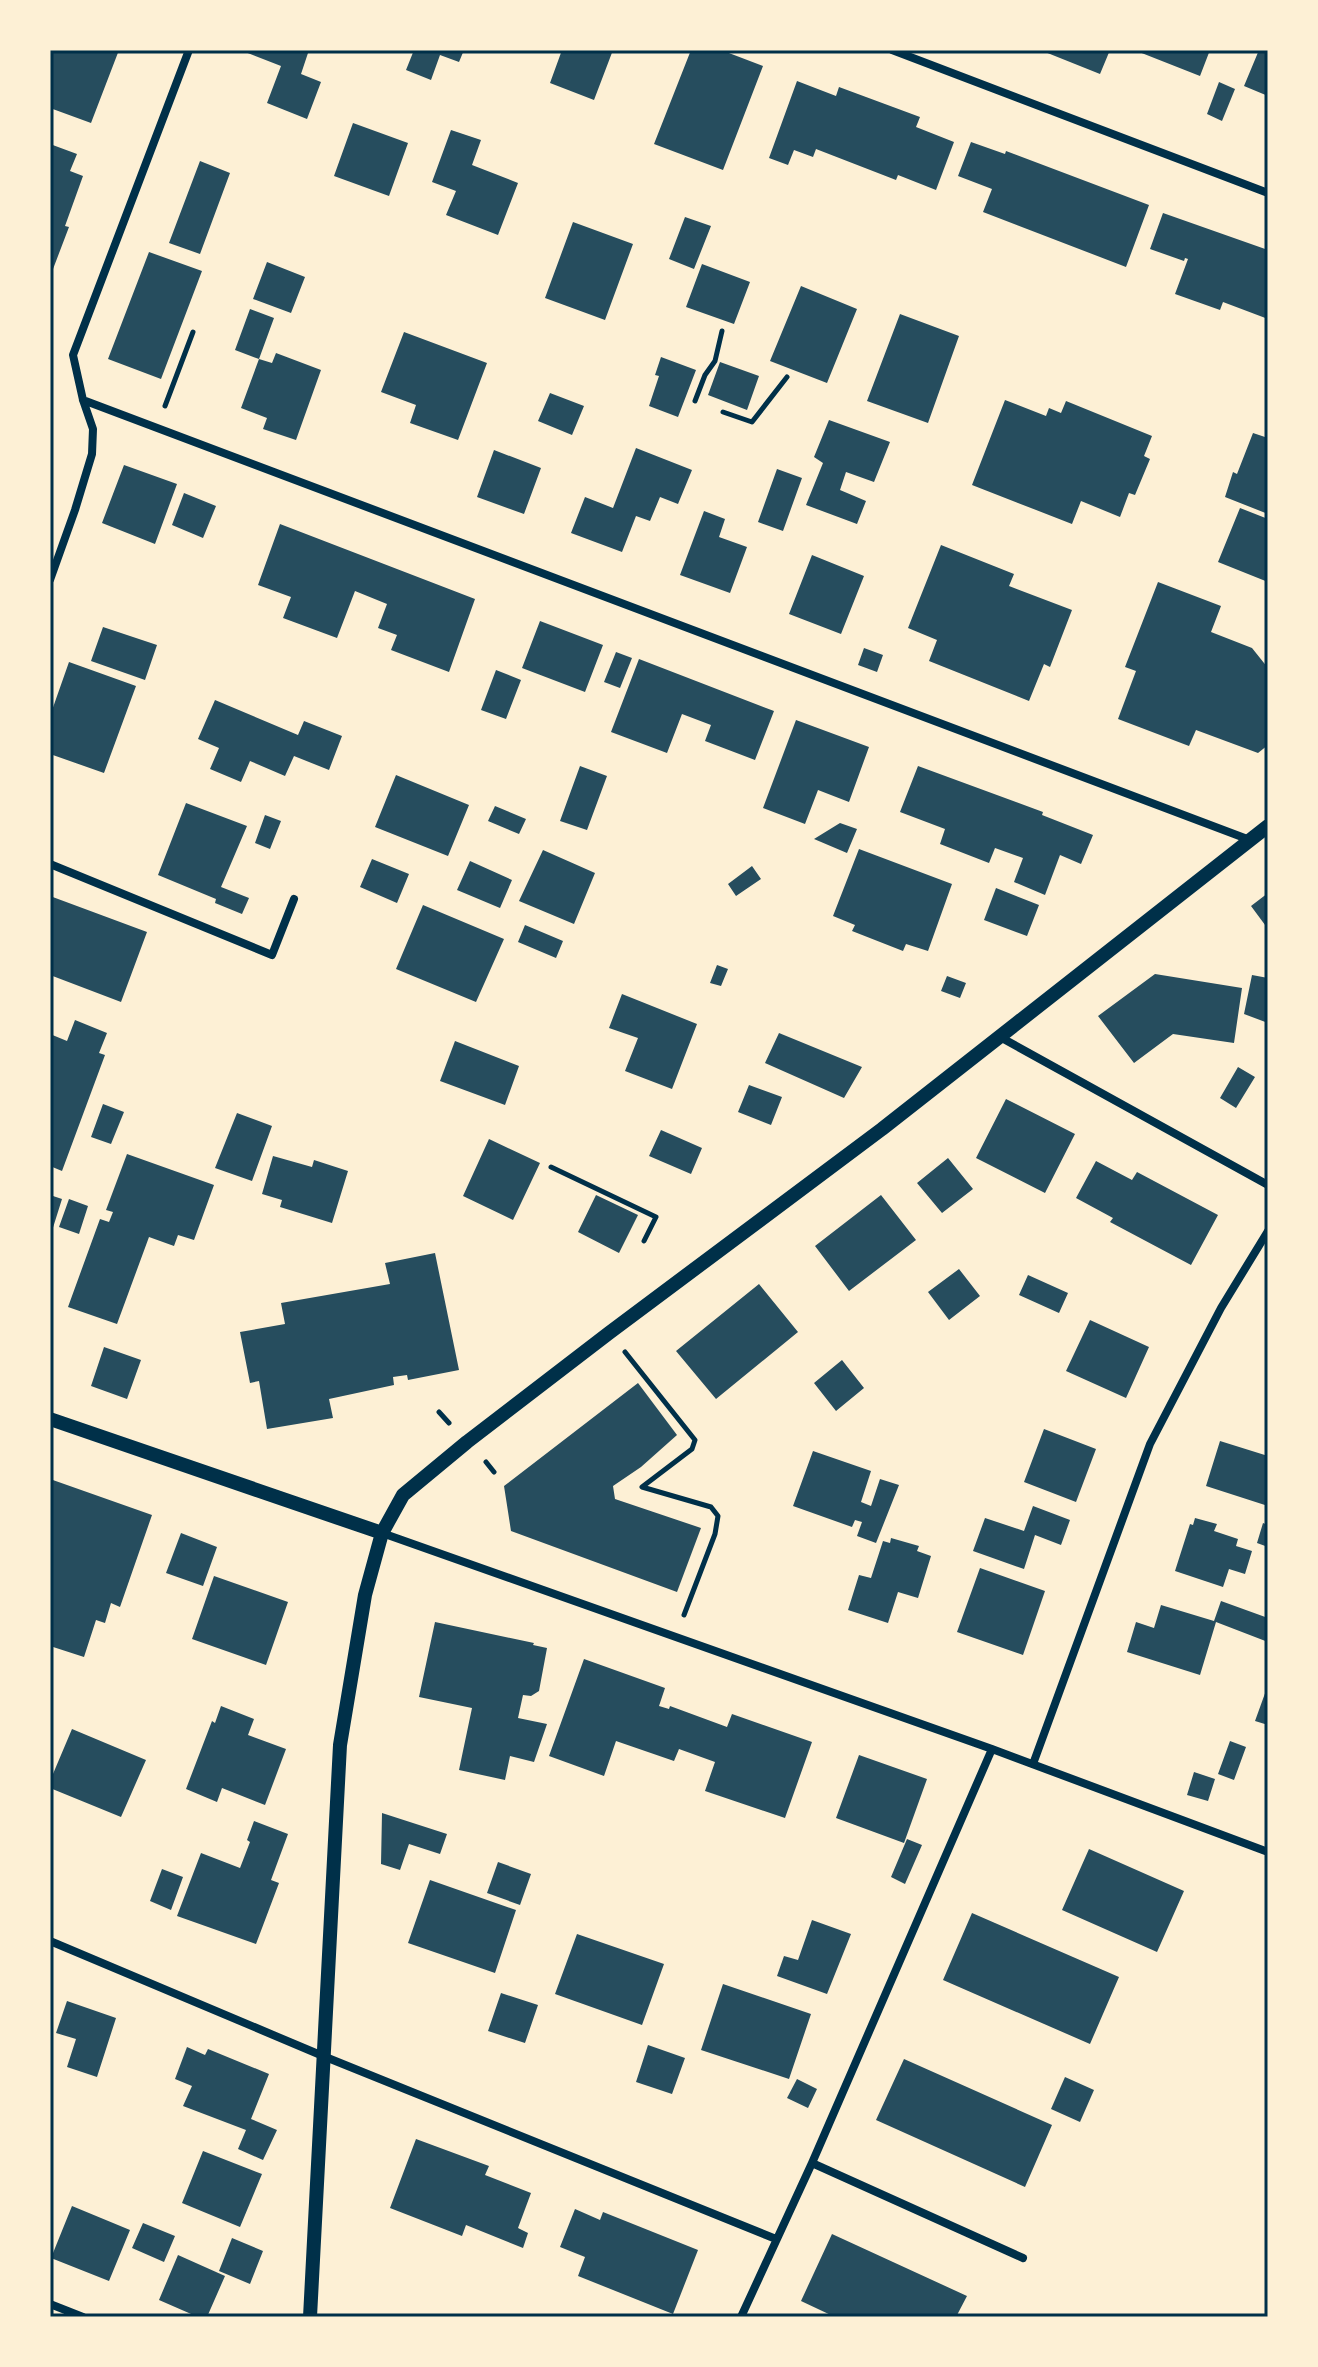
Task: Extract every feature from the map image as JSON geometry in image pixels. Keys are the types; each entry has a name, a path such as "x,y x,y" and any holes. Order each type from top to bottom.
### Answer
{"street":[{"path":"50,580 92,454 93,429 73,355 189,50"},
{"path":"892,50 1268,193"},
{"path":"83,400 1250,840"},
{"path":"310,2317 340,1745 365,1595 382,1533 403,1495 609,1333 882,1129 1268,826"},
{"path":"50,864 272,955 294,899"},
{"path":"1000,1037 1268,1185"},
{"path":"1033,1764 1150,1444 1221,1308 1268,1231"},
{"path":"50,1419 992,1749 1268,1852"},
{"path":"741,2317 812,2163 992,1749"},
{"path":"50,1941 323,2056 776,2239"},
{"path":"812,2163 1023,2258"},
{"path":"50,2304 83,2317"}],"path":[{"path":"695,401 705,375 715,361 722,331"},
{"path":"156,428 193,332"},
{"path":"723,412 752,422 787,377"},
{"path":"551,1167 656,1217 644,1241"},
{"path":"609,1333 695,1440 692,1449 642,1487 711,1507 718,1516 715,1534 676,1638"}],"building":[{"path":"50,50 119,50 91,123 50,108"},
{"path":"240,50 301,50 308,53 301,74 321,82 307,119 267,103 281,66"},
{"path":"414,50 464,50 459,62 440,55 431,80 406,70"},
{"path":"562,50 613,50 594,100 550,83"},
{"path":"691,50 721,50 763,66 723,170 654,144"},
{"path":"1046,50 1110,50 1100,74"},
{"path":"1134,50 1210,50 1200,76"},
{"path":"1259,50 1268,50 1268,96 1244,86"},
{"path":"797,81 836,96 839,87 920,117 916,127 954,142 936,190 898,175 896,180 816,149 813,157 794,150 788,165 769,158"},
{"path":"1219,82 1235,89 1222,121 1207,114"},
{"path":"353,123 408,143 389,196 334,176"},
{"path":"451,130 481,140 472,165 518,183 498,235 446,215 456,191 432,182"},
{"path":"971,142 1005,154 1006,151 1149,205 1126,267 983,212 992,189 958,176"},
{"path":"50,144 77,154 70,171 83,176 65,226 69,227 50,277"},
{"path":"200,161 230,173 200,254 169,243"},
{"path":"1163,213 1268,250 1268,319 1223,302 1220,310 1175,294 1188,259 1184,261 1150,249"},
{"path":"685,217 711,226 694,269 669,259"},
{"path":"573,222 633,244 605,320 545,298"},
{"path":"149,252 202,271 161,379 108,359"},
{"path":"267,262 305,277 291,313 253,299"},
{"path":"702,264 750,282 734,324 686,307"},
{"path":"801,286 857,309 827,383 770,361"},
{"path":"250,309 274,318 259,359 235,350"},
{"path":"900,314 959,336 928,423 867,401"},
{"path":"404,332 487,363 458,440 410,423 416,405 381,392"},
{"path":"276,353 321,370 296,440 263,429 267,418 241,408 259,359 272,363"},
{"path":"661,357 696,370 678,417 649,406 659,376 655,375"},
{"path":"720,362 759,376 747,410 708,395"},
{"path":"550,393 584,406 572,435 538,421"},
{"path":"1005,400 1046,416 1049,408 1061,413 1066,401 1152,436 1144,456 1150,459 1135,495 1129,493 1120,517 1081,501 1072,524 972,485"},
{"path":"829,420 890,442 874,482 846,472 840,490 866,501 857,524 806,505 823,463 814,457"},
{"path":"1253,433 1268,438 1268,514 1225,497 1233,472 1237,474"},
{"path":"636,448 692,470 678,504 660,497 650,521 636,516 622,552 571,533 585,497 613,508"},
{"path":"494,450 541,468 524,514 477,497"},
{"path":"124,465 177,484 155,544 102,523"},
{"path":"777,469 802,478 783,531 758,522"},
{"path":"184,493 216,506 203,538 172,525"},
{"path":"1240,508 1268,519 1268,582 1218,562"},
{"path":"704,511 725,519 719,537 747,547 730,593 680,575"},
{"path":"280,524 475,599 449,672 391,650 397,635 378,628 387,604 355,591 337,638 283,618 291,597 258,585"},
{"path":"941,545 1014,574 1009,586 1072,610 1050,667 1044,664 1029,701 929,661 937,640 908,628"},
{"path":"812,555 864,576 841,634 789,614"},
{"path":"1158,582 1221,606 1211,632 1252,648 1268,668 1268,745 1258,753 1196,730 1189,746 1118,719 1136,671 1125,667"},
{"path":"540,621 603,645 585,692 522,668"},
{"path":"103,627 157,645 145,680 91,661"},
{"path":"864,648 883,655 877,672 858,665"},
{"path":"616,652 632,658 620,688 604,682"},
{"path":"639,659 774,711 755,760 705,741 711,725 682,714 667,753 611,732"},
{"path":"69,662 136,686 104,773 50,754 50,716"},
{"path":"496,670 521,680 506,719 481,710"},
{"path":"215,700 298,735 304,721 342,736 329,770 294,756 285,776 250,761 241,782 210,769 219,748 198,739"},
{"path":"796,720 869,747 849,802 818,790 805,824 763,808"},
{"path":"580,766 607,776 587,830 560,821"},
{"path":"918,766 1043,812 1042,815 1093,835 1081,864 1060,855 1045,895 1014,882 1023,858 995,848 989,863 940,844 945,829 900,812"},
{"path":"396,775 469,805 448,856 375,827"},
{"path":"186,803 247,826 221,887 249,898 242,914 215,903 216,899 158,875"},
{"path":"495,806 526,819 519,834 488,821"},
{"path":"265,815 281,821 270,849 255,843"},
{"path":"840,823 857,829 847,853 814,839"},
{"path":"859,849 952,884 928,951 906,944 903,951 852,931 855,925 833,916"},
{"path":"543,850 595,873 574,924 519,901"},
{"path":"372,859 409,874 397,903 360,887"},
{"path":"470,861 512,880 500,908 457,890"},
{"path":"752,866 761,879 736,896 728,884"},
{"path":"996,888 1039,905 1027,936 984,920"},
{"path":"1268,893 1268,929 1251,906"},
{"path":"50,896 147,932 121,1002 50,975"},
{"path":"423,905 504,939 476,1002 396,969"},
{"path":"525,925 563,941 556,958 518,942"},
{"path":"717,965 728,969 721,986 710,983"},
{"path":"1155,974 1242,988 1234,1043 1173,1034 1134,1063 1098,1016"},
{"path":"1252,975 1268,978 1268,1023 1244,1014"},
{"path":"947,976 966,983 960,998 941,991"},
{"path":"622,994 697,1024 672,1089 625,1071 638,1038 609,1028"},
{"path":"75,1020 107,1033 99,1053 105,1055 62,1171 50,1166 50,1034 67,1041"},
{"path":"779,1033 862,1067 844,1098 765,1063"},
{"path":"455,1041 519,1066 505,1105 440,1081"},
{"path":"1238,1067 1255,1077 1236,1108 1220,1098"},
{"path":"749,1085 782,1097 771,1125 738,1112"},
{"path":"1006,1099 1075,1134 1045,1193 976,1158"},
{"path":"103,1104 124,1112 111,1144 91,1137"},
{"path":"237,1113 272,1126 252,1181 215,1168"},
{"path":"661,1130 702,1148 691,1174 649,1156"},
{"path":"489,1139 540,1163 513,1220 463,1196"},
{"path":"127,1154 214,1185 194,1240 178,1235 174,1246 149,1237 117,1324 68,1307 100,1219 109,1222 113,1212 106,1210"},
{"path":"273,1156 312,1167 314,1160 348,1171 332,1223 280,1207 282,1200 262,1194"},
{"path":"948,1158 973,1189 942,1213 917,1183"},
{"path":"1096,1161 1132,1180 1137,1172 1218,1215 1191,1265 1110,1222 1113,1218 1076,1198"},
{"path":"50,1195 62,1199 51,1234 50,1234"},
{"path":"596,1195 638,1215 619,1253 578,1232"},
{"path":"881,1195 916,1240 849,1291 815,1246"},
{"path":"69,1199 88,1206 79,1234 59,1227"},
{"path":"435,1253 459,1370 408,1380 407,1375 393,1377 394,1385 329,1399 333,1418 267,1429 259,1381 250,1383 240,1332 285,1324 281,1303 390,1284 385,1263"},
{"path":"959,1269 980,1296 949,1320 928,1292"},
{"path":"1028,1275 1068,1293 1059,1313 1019,1295"},
{"path":"759,1284 798,1332 716,1399 676,1351"},
{"path":"1090,1320 1149,1347 1126,1398 1066,1371"},
{"path":"104,1347 141,1360 127,1399 91,1386"},
{"path":"842,1360 864,1388 836,1411 814,1383"},
{"path":"638,1383 677,1435 641,1467 613,1486 615,1499 701,1528 677,1592 511,1531 504,1486"},
{"path":"1044,1429 1096,1449 1076,1502 1024,1482"},
{"path":"1220,1441 1268,1456 1268,1506 1206,1486"},
{"path":"813,1451 871,1471 861,1502 871,1506 880,1479 899,1485 876,1543 857,1536 862,1522 855,1520 852,1527 793,1506"},
{"path":"50,1479 152,1515 120,1607 111,1603 105,1623 96,1620 84,1657 50,1646"},
{"path":"1033,1506 1070,1520 1061,1545 1035,1535 1024,1569 973,1551 985,1518 1024,1531"},
{"path":"1195,1518 1217,1524 1214,1531 1238,1539 1236,1546 1252,1551 1245,1574 1229,1569 1223,1587 1175,1571 1190,1524 1193,1525"},
{"path":"1263,1523 1268,1525 1268,1547 1257,1543"},
{"path":"181,1533 217,1547 203,1586 166,1573"},
{"path":"891,1538 919,1546 917,1551 931,1556 918,1598 898,1592 888,1623 848,1610 859,1575 871,1578 883,1541 890,1543"},
{"path":"980,1568 1045,1591 1023,1655 957,1632"},
{"path":"214,1576 288,1602 266,1665 192,1639"},
{"path":"1221,1601 1268,1618 1268,1642 1216,1622 1200,1675 1127,1652 1136,1622 1154,1628 1161,1605 1214,1621"},
{"path":"435,1622 547,1648 539,1691 531,1696 523,1695 518,1718 547,1724 534,1762 510,1756 505,1780 459,1770 472,1708 419,1697"},
{"path":"584,1659 665,1688 659,1706 669,1709 670,1706 727,1727 732,1714 812,1742 785,1818 705,1791 715,1762 679,1749 674,1761 616,1741 604,1776 549,1756"},
{"path":"1268,1685 1268,1725 1255,1721"},
{"path":"221,1706 254,1719 248,1735 286,1749 265,1805 222,1788 217,1802 186,1789 212,1721 215,1723"},
{"path":"72,1729 146,1760 121,1817 50,1788 50,1781"},
{"path":"1230,1741 1246,1747 1234,1780 1218,1774"},
{"path":"859,1755 927,1779 904,1843 836,1818"},
{"path":"1194,1772 1215,1779 1208,1801 1187,1795"},
{"path":"382,1813 447,1834 440,1854 409,1844 400,1870 381,1864"},
{"path":"254,1821 288,1834 271,1880 279,1883 256,1944 177,1916 201,1853 240,1868"},
{"path":"907,1839 922,1845 905,1884 891,1877"},
{"path":"1089,1849 1184,1891 1157,1952 1062,1910"},
{"path":"498,1862 531,1874 520,1905 487,1893"},
{"path":"162,1869 183,1877 171,1910 150,1901"},
{"path":"430,1880 516,1910 495,1973 408,1943"},
{"path":"972,1913 1119,1977 1090,2044 943,1980"},
{"path":"812,1920 851,1934 827,1994 777,1976 784,1956 798,1960"},
{"path":"577,1934 664,1964 642,2025 555,1994"},
{"path":"723,1984 811,2014 789,2079 701,2050"},
{"path":"501,1993 538,2005 525,2043 488,2031"},
{"path":"67,2001 116,2018 97,2077 67,2067 76,2039 56,2033"},
{"path":"648,2045 685,2058 672,2094 636,2082"},
{"path":"187,2047 205,2055 208,2049 269,2074 251,2119 277,2130 263,2160 238,2149 246,2130 183,2106 192,2086 175,2079"},
{"path":"904,2059 1052,2125 1025,2187 876,2120"},
{"path":"1065,2077 1094,2090 1080,2122 1051,2109"},
{"path":"797,2079 817,2089 808,2108 787,2098"},
{"path":"416,2139 489,2166 485,2175 531,2193 518,2228 528,2233 523,2248 466,2225 462,2236 390,2208"},
{"path":"203,2151 262,2174 240,2227 182,2203"},
{"path":"72,2206 130,2230 109,2281 51,2258"},
{"path":"575,2209 600,2220 603,2212 698,2250 673,2314 578,2276 585,2257 560,2247"},
{"path":"143,2223 175,2236 164,2262 132,2248"},
{"path":"832,2234 967,2296 956,2317 835,2317 801,2301"},
{"path":"232,2238 263,2251 250,2284 219,2271"},
{"path":"178,2255 225,2276 207,2317 198,2317 159,2300"}]}
